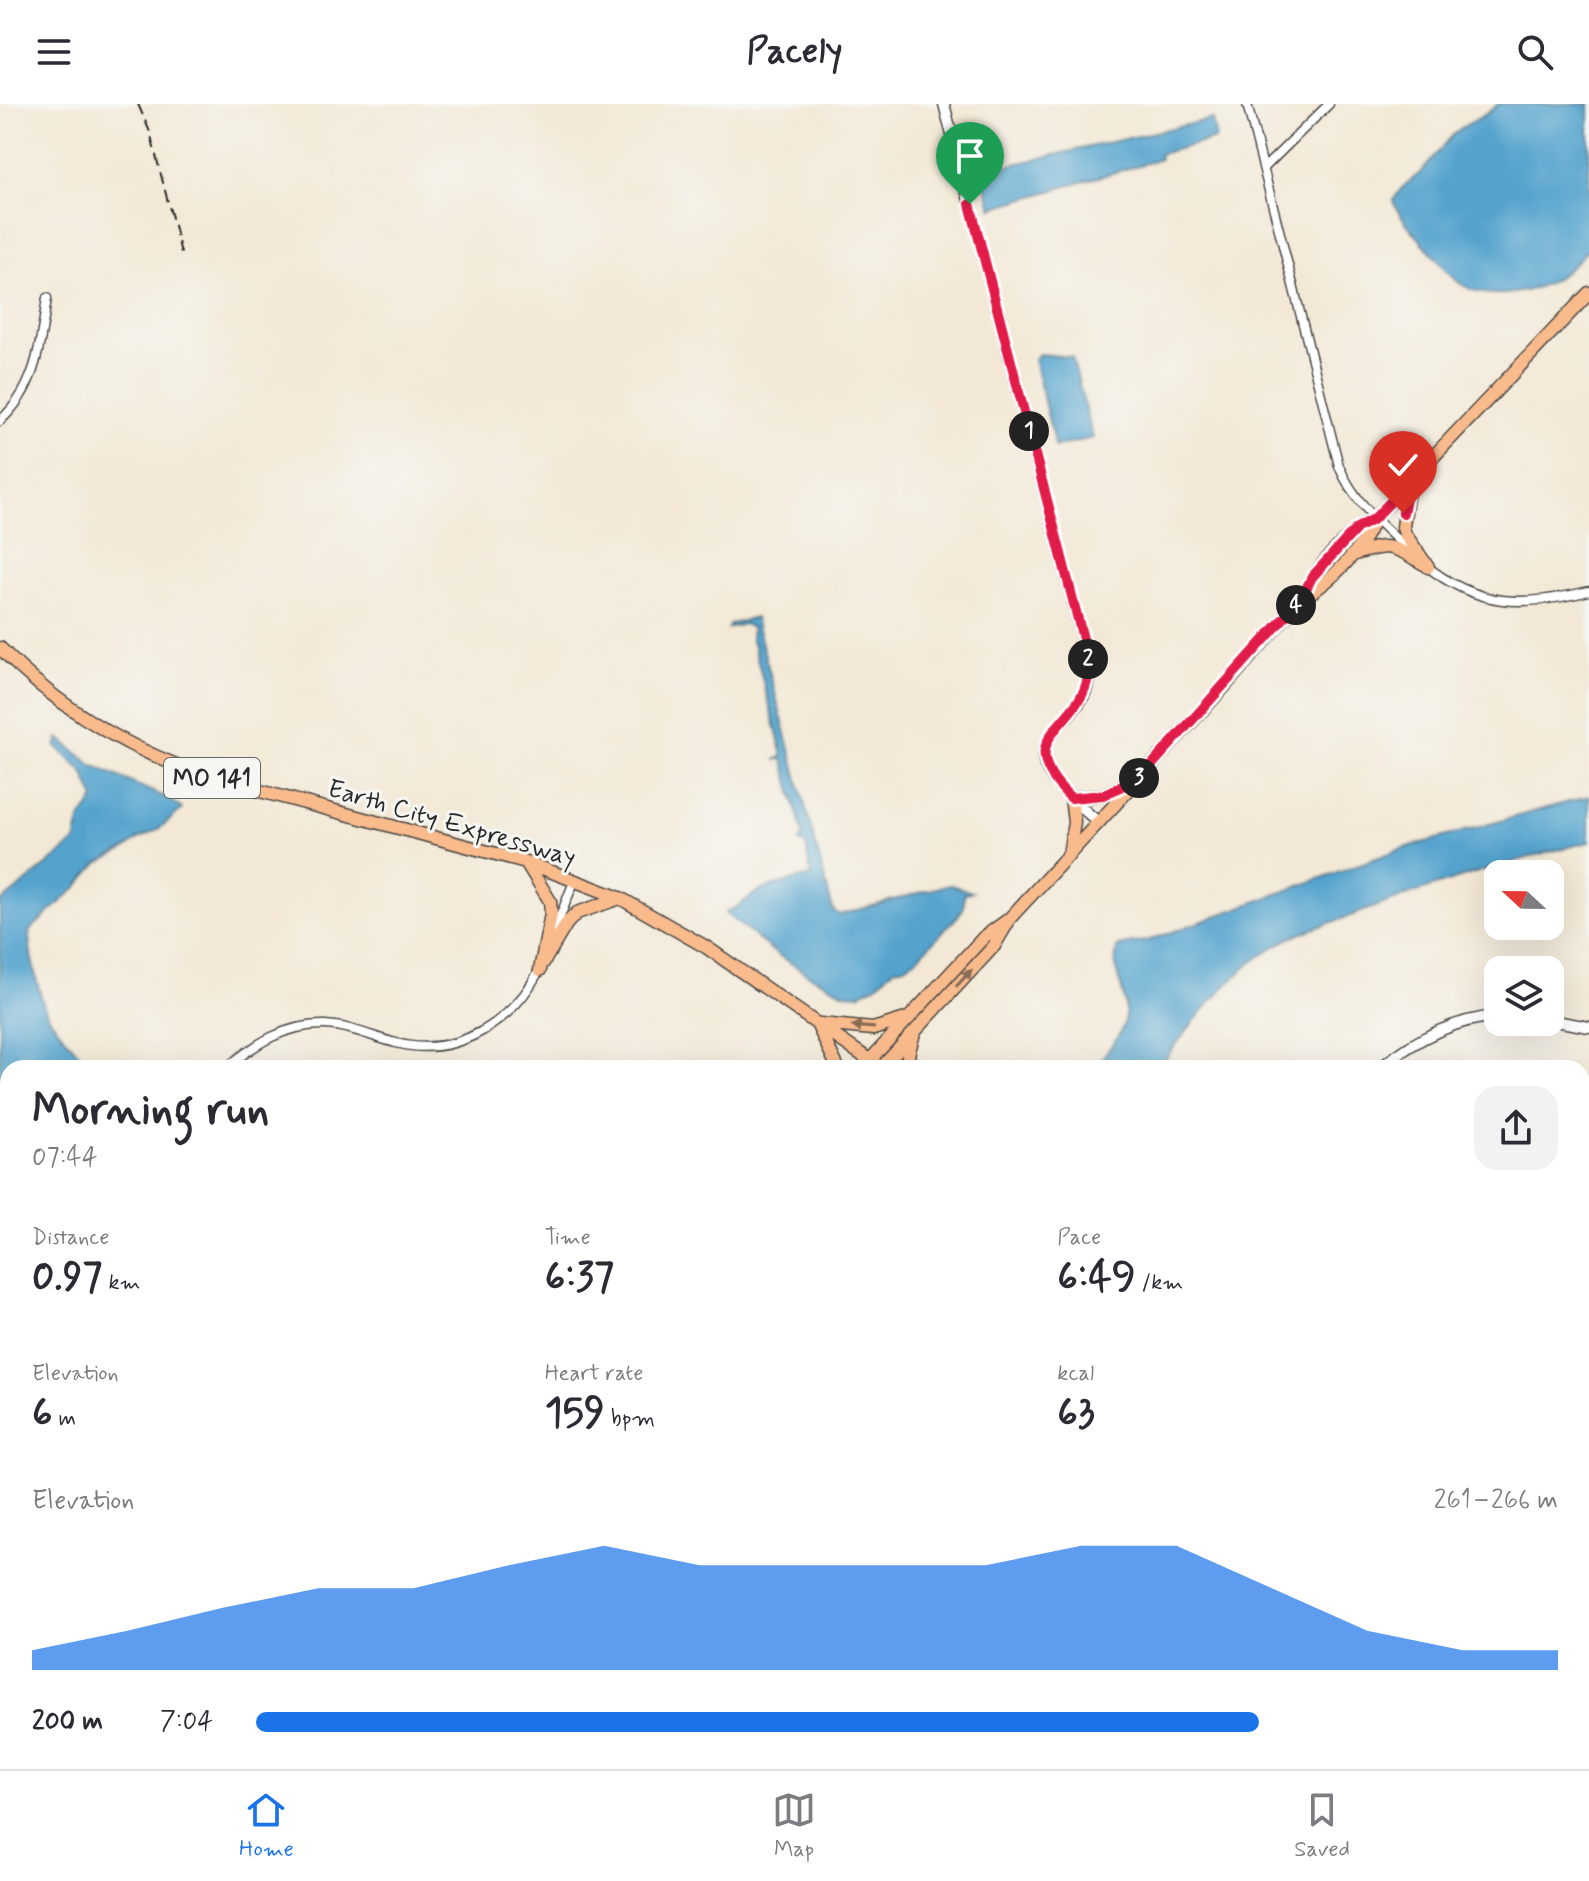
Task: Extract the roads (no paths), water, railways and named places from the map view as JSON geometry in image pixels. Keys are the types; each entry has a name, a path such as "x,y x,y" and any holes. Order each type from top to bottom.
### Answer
{"main road":[{"path":"878,1060 909,1018 984,937 1009,919 1141,777 1301,599 1312,577 1357,528 1374,519 1589,293"},
{"path":"1409,482 1403,527 1428,567"},
{"path":"1301,599 1322,586 1367,537 1374,519"},
{"path":"1349,556 1378,547 1394,547 1428,567"},
{"name":"Earth City Expressway","path":"0,648 72,710 112,735 174,765 215,779 526,862 620,898 694,939 817,1023 865,1060"},
{"path":"1069,855 1074,822 1071,798 1103,795 1141,777"},
{"path":"526,862 550,901 551,914 540,970"},
{"path":"540,970 567,923 577,913 620,898"},
{"path":"880,1060 914,1033 994,946 1009,919"},
{"path":"817,1023 873,1029 909,1018"},
{"path":"817,1023 834,1060"},
{"path":"909,1060 914,1033"}],"street":[{"path":"944,104 1088,658 1089,678 1082,700 1061,722 1046,745 1044,760 1047,770 1071,798 1099,823"},
{"path":"1247,104 1345,481 1374,519 1428,567 1475,594 1504,601 1549,601 1589,591"},
{"path":"1264,168 1329,104"},
{"path":"0,421 24,391 37,364 47,298"},
{"path":"236,1060 256,1044 298,1027 324,1025 350,1028 412,1046 453,1043 475,1035 519,1003 540,970 575,879"},
{"path":"1390,1060 1408,1046 1435,1032 1484,1018"},
{"path":"1564,1023 1589,1027"}],"water":[{"path":"1498,104 1589,104 1589,248 1556,278 1530,289 1501,294 1473,290 1456,280 1410,228 1393,202 1402,188 1422,171 1455,133"},
{"path":"1212,119 1216,139 1159,154 1160,159 992,208 980,167 997,168"},
{"path":"1039,354 1072,357 1093,438 1055,447 1034,359"},
{"path":"755,618 833,910 839,915 944,886 952,885 972,892 964,894 964,907 958,916 915,960 895,968 875,986 859,994 845,993 811,976 778,955 726,914 726,911 760,891 811,876 806,845 799,842 803,835 784,762 782,759 775,760 782,756 782,752 751,636 752,628 744,624 728,628 730,624"},
{"path":"59,738 92,765 169,799 182,809 158,830 98,863 30,930 35,972 48,1015 85,1060 0,1060 0,903 75,842 80,820 95,799 83,772 56,746"},
{"path":"1589,796 1589,842 1521,860 1484,860 1484,870 1296,936 1266,952 1235,977 1164,1060 1101,1060 1118,1037 1125,1016 1116,965 1118,946 1150,940 1401,849"}],"railway":[{"path":"138,104 150,132 182,257"}]}
